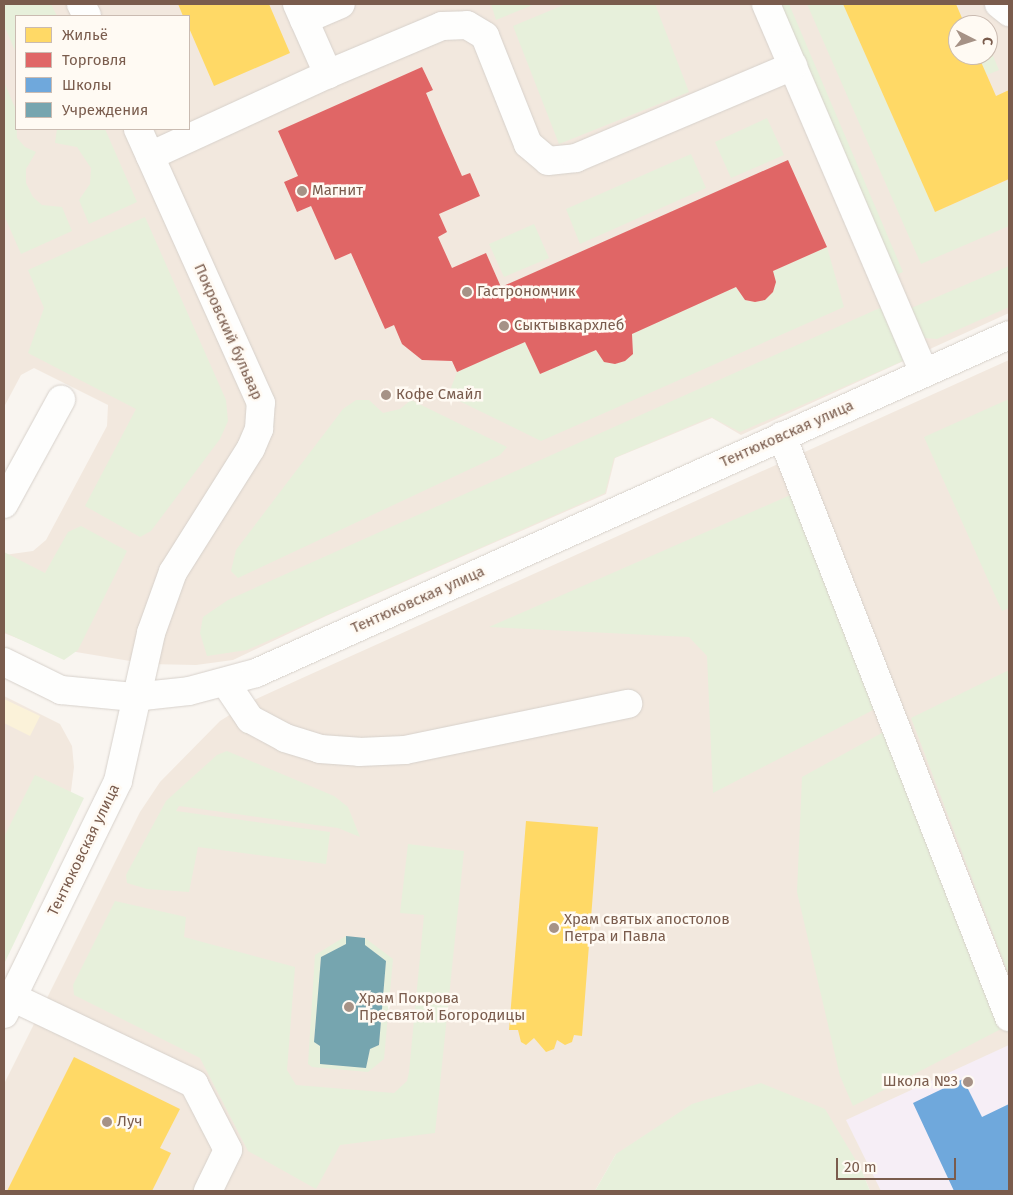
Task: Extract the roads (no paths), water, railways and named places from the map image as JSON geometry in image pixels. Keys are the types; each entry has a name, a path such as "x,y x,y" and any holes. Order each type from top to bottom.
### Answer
{"street":[{"path":"328,74 300,12 341,4"},
{"path":"766,4 924,373"},
{"path":"999,4 1009,12"},
{"path":"150,156 328,74 442,26 467,25 484,36 528,144 548,161 576,158 792,66"},
{"name":"Покровский бульвар","path":"134,697 151,633 173,572 251,448 260,429 261,403 138,130"},
{"name":"Тентюковская улица","path":"8,1005 118,781 134,697 189,691 265,669 1009,335"},
{"path":"4,504 60,400"},
{"path":"782,436 1009,1018"},
{"path":"4,662 61,690 134,697"},
{"path":"224,682 250,719 285,738 320,748 358,752 405,750 628,704"},
{"path":"8,1005 194,1084 228,1150 208,1191"}],"place":[{"name":"Магнит","path":"302,191"},
{"name":"Гастрономчик","path":"467,292"},
{"name":"Сыктывкархлеб","path":"504,326"},
{"name":"Кофе Смайл","path":"386,395"},
{"name":"Храм святых апостолов Петра и Павла","path":"554,928"},
{"name":"Храм Покрова Пресвятой Богородицы","path":"349,1007"},
{"name":"Школа №3","path":"968,1082"},
{"name":"Луч","path":"107,1122"}]}
